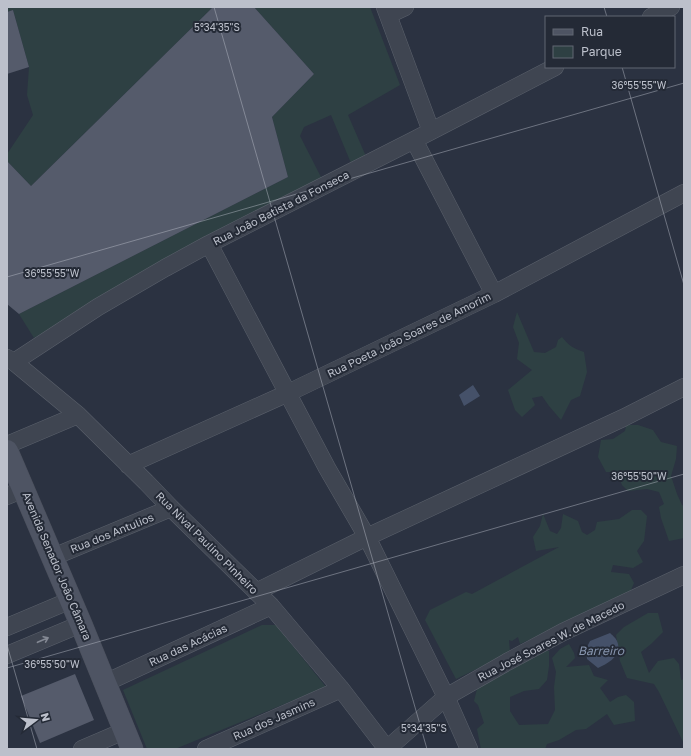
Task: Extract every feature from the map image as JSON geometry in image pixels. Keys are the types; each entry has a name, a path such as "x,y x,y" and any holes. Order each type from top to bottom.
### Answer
{"main road":[{"name":"Avenida Senador João Câmara","path":"7,451 16,492 53,557 128,740"}],"street":[{"path":"404,7 387,11 431,131"},
{"path":"653,16 671,7"},
{"name":"Rua João Batista da Fonseca","path":"11,360 98,307 209,244 553,68"},
{"path":"414,140 494,294"},
{"name":"Rua Poeta João Soares de Amorim","path":"128,465 288,393 494,294 684,193"},
{"path":"209,244 327,468 367,537 446,697 469,749"},
{"name":"Rua Nival Paulino Pinheiro","path":"11,360 78,415 170,508 271,606 341,689 387,749"},
{"path":"256,592 367,537 623,418 684,387"},
{"path":"7,445 78,415"},
{"name":"Rua dos Antulios","path":"53,557 170,508"},
{"name":"Rua José Soares W. de Macedo","path":"387,749 446,697 563,632 684,575"},
{"path":"7,627 71,600"},
{"name":"Rua das Acácias","path":"105,683 271,606"},
{"path":"7,655 81,624"},
{"name":"Rua dos Jasmins","path":"206,749 341,689"},
{"path":"82,749 128,740"}],"green space":[{"path":"7,7 213,7 31,186 7,161 7,154 33,115 27,95 29,67 13,10 7,12"},
{"path":"254,7 370,7 400,85 348,115 368,161 353,168 331,115 304,127 300,136 323,181 34,338 19,314 288,177 272,117 314,74"},
{"path":"517,312 534,352 545,353 556,347 558,340 562,337 577,350 584,352 587,372 580,396 571,400 561,420 542,396 532,398 535,405 522,417 515,410 508,390 532,370 517,359 519,343 513,327"},
{"path":"626,425 638,425 653,430 661,442 677,446 676,459 671,476 677,494 682,505 684,506 684,538 669,541 661,518 659,507 664,504 659,492 647,489 628,491 622,485 617,472 606,472 598,457 601,440 613,439 625,431"},
{"path":"632,510 641,510 647,516 644,541 637,551 643,562 633,568 613,565 611,572 629,574 634,583 629,595 520,644 518,637 512,641 509,640 510,653 456,679 425,620 430,610 466,592 472,594 559,547 536,551 533,537 540,526 543,514 550,531 557,534 561,528 563,514 578,521 582,532 587,535 595,530 597,522 619,519"},
{"path":"648,613 658,613 663,632 641,652 649,673 658,661 674,658 679,664 681,680 684,679 684,744 654,684 627,678 620,661 616,635 624,627"},
{"path":"262,625 276,625 326,687 175,749 147,749 123,690"},
{"path":"569,644 575,658 566,667 589,665 594,676 608,680 600,688 610,702 618,697 626,695 634,702 635,721 614,725 607,714 586,729 576,730 559,740 547,744 545,749 481,749 477,729 484,723 478,705 474,701 478,685 523,659 533,659 541,651 549,651 547,680 539,689 524,691 510,697 510,711 519,725 548,724 555,710 554,687 556,672 552,658 560,649"}],"water":[{"path":"473,385 480,396 464,406 459,395"},
{"name":"Barreiro","path":"610,633 615,638 618,646 617,654 606,664 598,668 587,659 586,649 590,641"}],"building":[{"path":"213,7 254,7 314,74 272,117 288,177 19,314 7,304 7,161 31,186"},
{"path":"13,10 29,67 7,74 7,12"},
{"path":"75,674 94,720 40,743 21,696"}]}
